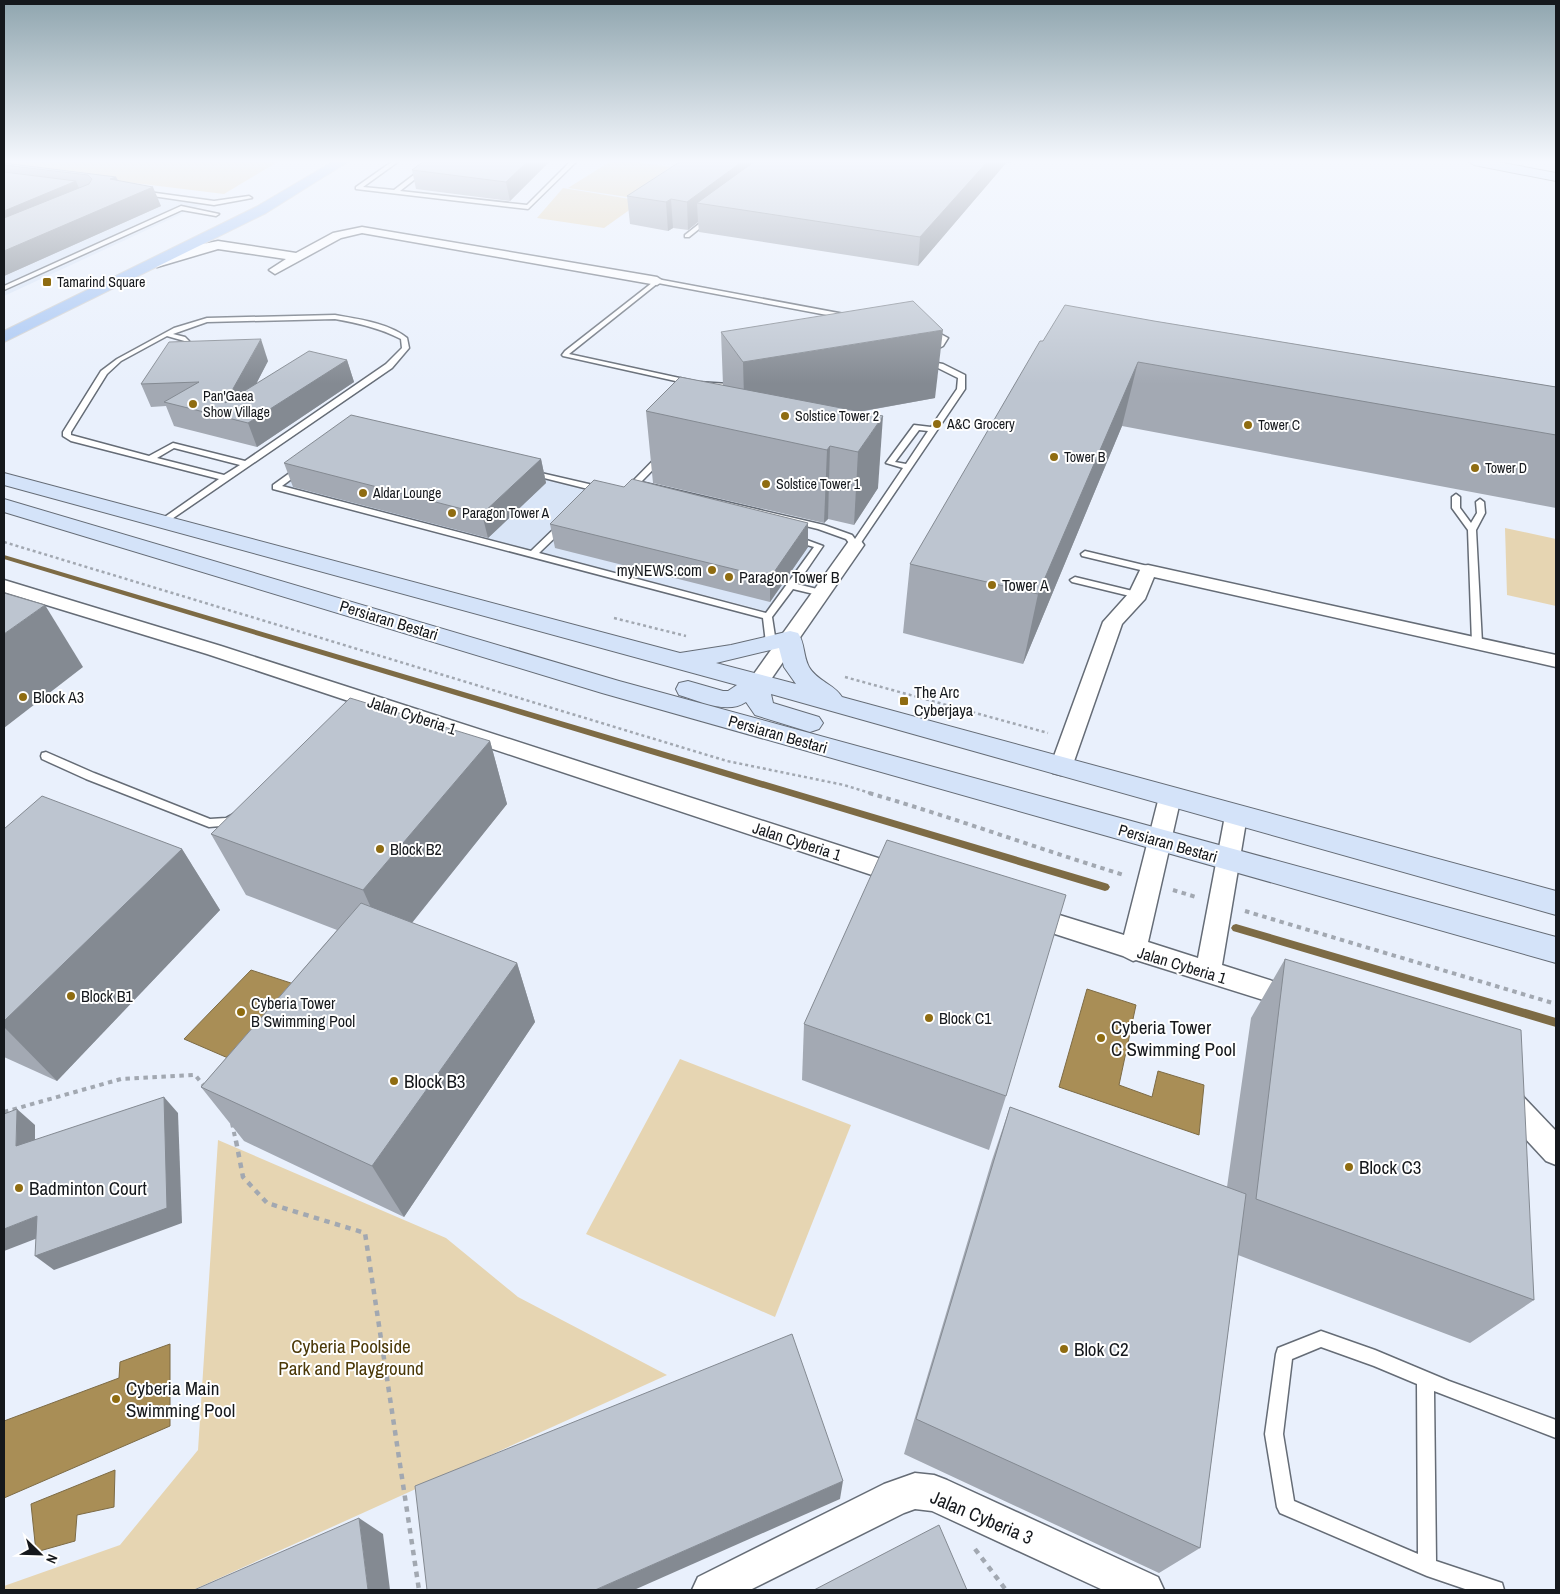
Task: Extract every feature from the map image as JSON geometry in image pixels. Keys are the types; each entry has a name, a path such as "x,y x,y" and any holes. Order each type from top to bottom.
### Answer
{"main road":[{"path":"122,262 148,253 187,235"},
{"path":"4,336 210,235"},
{"path":"4,479 758,682 1236,816 1556,903"},
{"name":"Persiaran Bestari","path":"4,505 611,687 1556,950"},
{"path":"675,660 731,653 781,641 791,654 797,669 805,680 844,707"},
{"path":"611,687 648,678 733,699 758,682"},
{"path":"758,682 759,702 764,709 841,733 850,738 863,757"}],"street":[{"path":"233,235 310,250"},
{"path":"256,250 266,253 275,259 275,269 338,235"},
{"path":"395,235 657,281"},
{"path":"275,243 295,244 331,238"},
{"path":"146,267 202,248 224,246 298,257"},
{"path":"758,682 781,641 822,593 855,545"},
{"path":"1061,767 1112,622 1138,595 1146,572 1153,570 1556,661"},
{"name":"Jalan Cyberia 1","path":"4,586 214,650 360,702 923,882"},
{"path":"1133,950 1170,797"},
{"path":"1208,973 1236,816"},
{"name":"Jalan Cyberia 1","path":"1006,909 1320,1007"},
{"path":"1490,1082 1556,1150"},
{"name":"Jalan Cyberia 3","path":"711,1590 897,1497 915,1491 934,1493 1145,1590"}],"lane":[{"path":"4,288 120,235"},
{"path":"657,281 936,333 945,338 941,345 729,386 698,384 566,356 566,352 657,281"},
{"path":"163,521 389,366 406,348 404,338 396,333 335,317 207,320 187,325 166,334 119,360 104,373 67,432 67,436 74,439 225,478"},
{"path":"166,334 183,338 186,341"},
{"path":"916,360 940,366 962,377 962,389 933,430 855,545 849,537 821,527 635,483 722,395 916,360"},
{"path":"907,467 890,463 917,427 933,430"},
{"path":"149,458 173,445 246,464"},
{"path":"308,464 276,487 767,616 781,641"},
{"path":"524,470 595,492 608,491"},
{"path":"1456,497 1456,508 1472,530"},
{"path":"1477,643 1472,530 1481,513 1480,502"},
{"path":"532,555 572,515"},
{"path":"767,616 771,614 792,586 819,546 788,537"},
{"path":"1085,554 1153,570"},
{"path":"1075,580 1138,595"},
{"path":"792,586 822,593"},
{"path":"46,756 90,776 210,823 230,822 244,809"},
{"path":"1495,1590 1427,1566 1286,1507 1274,1434 1284,1354 1321,1339 1375,1358 1425,1380 1556,1429"},
{"path":"1425,1380 1427,1566"}],"path":[{"path":"4,542 727,760 844,785 945,814 1036,848 1556,1004"},
{"path":"797,669 813,668 1071,739"},
{"path":"4,1112 121,1079 195,1075 207,1089"},
{"path":"231,1118 243,1178 267,1203 365,1233 419,1590"}],"shaded area":[{"path":"4,235 135,235 4,296"},
{"path":"357,432 813,547 766,611 284,486"},
{"name":"Cyberia Tower B Swimming Pool","path":"251,970 297,985 228,1058 184,1039"},
{"name":"Cyberia Tower C Swimming Pool","path":"1087,989 1136,1005 1119,1085 1152,1097 1158,1071 1204,1085 1199,1135 1059,1087"},
{"name":"Cyberia Main Swimming Pool","path":"170,1344 170,1426 4,1498 4,1421 119,1378 120,1362"},
{"path":"115,1470 114,1507 77,1515 75,1541 36,1552 31,1504"}],"green space":[{"path":"1505,528 1556,539 1556,606 1507,595"},
{"path":"680,1059 851,1125 775,1317 586,1234"},
{"name":"Cyberia Poolside Park and Playground","path":"218,1140 446,1238 518,1297 667,1375 193,1590 4,1590 4,1586 120,1545 198,1450"}],"building":[{"path":"4,235 40,235 4,251"},
{"path":"913,301 943,330 743,362 721,332"},
{"path":"1065,305 1556,387 1556,435 1138,362 1038,594 910,564 1040,341 1043,341"},
{"path":"261,339 225,403 309,351 347,360 248,423 164,402 199,382 141,384 169,342"},
{"path":"680,377 883,416 858,452 830,446 827,450 646,411"},
{"path":"351,415 541,459 482,514 284,463"},
{"path":"632,479 808,523 770,578 550,524 594,480 624,487"},
{"path":"4,593 45,605 4,634"},
{"path":"350,698 490,741 363,890 211,834"},
{"path":"42,796 182,849 4,1021 4,829"},
{"name":"Block C1","path":"887,840 1066,895 1006,1096 804,1024"},
{"path":"361,903 517,963 372,1166 201,1087"},
{"path":"1285,959 1521,1030 1534,1300 1256,1199"},
{"path":"164,1097 167,1208 35,1256 37,1216 4,1229 4,1114 17,1109 16,1146"},
{"name":"Blok C2","path":"1010,1107 1246,1194 1200,1548 916,1419"},
{"path":"792,1334 843,1481 595,1590 427,1590 415,1486"},
{"path":"359,1518 368,1590 194,1590"},
{"path":"939,1525 967,1590 814,1590"}],"waterway":[{"path":"4,557 1105,887"},
{"path":"1236,928 1556,1023"}],"place":[{"name":"Tamarind Square","path":"47,282"},
{"name":"Pan'Gaea Show Village","path":"193,404"},
{"name":"Solstice Tower 2","path":"785,416"},
{"name":"A&C Grocery","path":"937,424"},
{"name":"Tower C","path":"1248,425"},
{"name":"Tower B","path":"1054,457"},
{"name":"Tower D","path":"1475,468"},
{"name":"Solstice Tower 1","path":"766,484"},
{"name":"Aldar Lounge","path":"363,493"},
{"name":"Paragon Tower A","path":"452,513"},
{"name":"myNEWS.com","path":"712,570"},
{"name":"Paragon Tower B","path":"729,577"},
{"name":"Tower A","path":"992,585"},
{"name":"Block A3","path":"23,697"},
{"name":"The Arc Cyberjaya","path":"904,701"},
{"name":"Block B2","path":"380,849"},
{"name":"Block B1","path":"71,996"},
{"name":"Cyberia Tower B Swimming Pool","path":"241,1012"},
{"name":"Block C1","path":"929,1018"},
{"name":"Cyberia Tower C Swimming Pool","path":"1101,1038"},
{"name":"Block B3","path":"394,1081"},
{"name":"Block C3","path":"1349,1167"},
{"name":"Badminton Court","path":"19,1188"},
{"name":"Blok C2","path":"1064,1349"},
{"name":"Cyberia Main Swimming Pool","path":"116,1399"}]}
